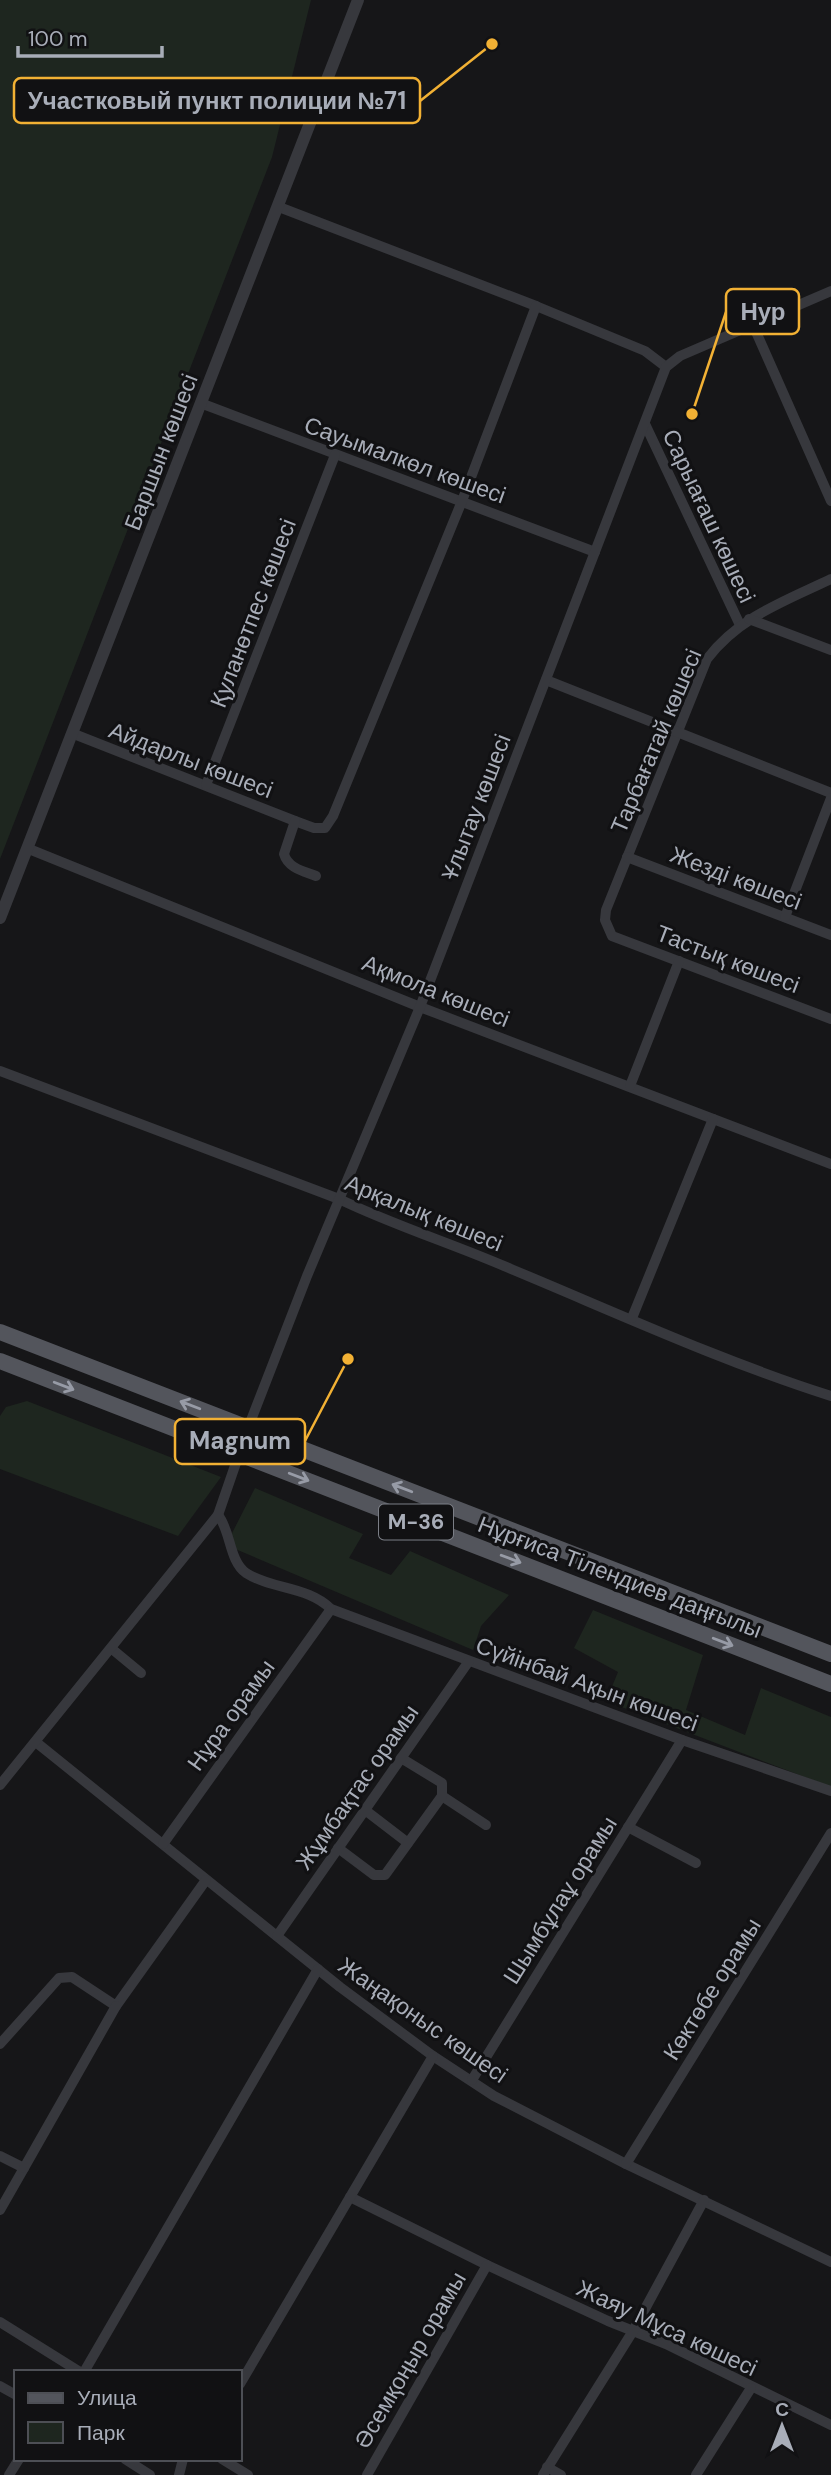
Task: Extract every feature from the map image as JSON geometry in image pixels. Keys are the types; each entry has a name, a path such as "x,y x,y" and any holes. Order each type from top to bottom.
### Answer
{"main road":[{"name":"Нұрғиса Тілендиев даңғылы","path":"0,1332 831,1654"},
{"name":"Нұрғиса Тілендиев даңғылы","path":"0,1361 831,1684"}],"street":[{"name":"Баршын көшесі","path":"0,918 203,404 358,0"},
{"path":"279,207 645,351 666,367 680,356 831,291"},
{"path":"462,501 536,306"},
{"path":"753,325 831,501"},
{"name":"Ұлытау көшесі","path":"0,1786 218,1515 247,1428 420,1007 666,367"},
{"name":"Сауымалкөл көшесі","path":"203,404 595,552"},
{"name":"Сарыағаш көшесі","path":"645,424 744,622"},
{"name":"Қуланөтпес көшесі","path":"206,785 335,455"},
{"name":"Айдарлы көшесі","path":"74,734 295,821 314,828 325,828 462,501"},
{"name":"Тарбағатай көшесі","path":"612,936 605,920 606,910 707,659 724,637 744,622 831,579"},
{"path":"744,622 831,650"},
{"path":"546,680 831,795 785,917"},
{"name":"Айдарлы көшесі","path":"295,821 284,854 285,859 288,864 316,876"},
{"name":"Ақмола көшесі","path":"29,849 420,1007 831,1164"},
{"name":"Жезді көшесі","path":"627,857 831,935"},
{"name":"Тастық көшесі","path":"612,936 831,1019"},
{"path":"630,1086 679,961"},
{"name":"Арқалық көшесі","path":"0,1071 457,1246 559,1291 632,1318 746,1369 831,1396"},
{"path":"632,1318 713,1119"},
{"name":"Сүйінбай Ақын көшесі","path":"218,1515 228,1529 236,1561 245,1572 315,1597 331,1609 469,1661 682,1740 831,1791"},
{"name":"Нұра орамы","path":"163,1844 331,1609"},
{"path":"112,1649 141,1673"},
{"name":"Жұмбақтас орамы","path":"277,1936 469,1661"},
{"name":"Шымбұлаұ орамы","path":"471,2080 682,1740"},
{"name":"Жаңақоныс көшесі","path":"37,1743 318,1969 433,2056 494,2096 626,2164 831,2261"},
{"path":"338,1848 374,1875 384,1875 442,1796 442,1783 401,1758"},
{"path":"442,1796 486,1825"},
{"path":"365,1810 408,1843"},
{"path":"628,1827 696,1863"},
{"name":"Көктөбе орамы","path":"626,2164 831,1833"},
{"path":"0,2210 116,2006 206,1880"},
{"path":"83,2370 318,1969"},
{"path":"0,2043 59,1978 72,1977 116,2006"},
{"path":"242,2381 433,2056"},
{"path":"0,2156 24,2168"},
{"name":"Жаяу Мұса көшесі","path":"350,2197 487,2265 666,2344 831,2426"},
{"path":"561,2475 545,2471 633,2331 704,2200"},
{"name":"Әсемқоңыр орамы","path":"367,2475 487,2265"},
{"path":"0,2322 79,2370"},
{"path":"696,2475 751,2388"},
{"path":"128,2461 150,2475"},
{"path":"225,2461 248,2475"}],"green space":[{"path":"0,0 311,0 272,157 0,859"},
{"path":"27,1401 221,1477 178,1536 0,1469 0,1416 6,1407"},
{"path":"255,1488 363,1534 349,1558 391,1575 410,1551 509,1595 481,1626 473,1650 226,1545"},
{"path":"593,1610 703,1655 686,1710 745,1735 761,1688 831,1717 831,1787 606,1701 618,1672 574,1648"}],"place":[{"name":"Участковый пункт полиции №71","path":"492,44"},
{"name":"Нур","path":"692,414"},
{"name":"Magnum","path":"348,1359"}]}
